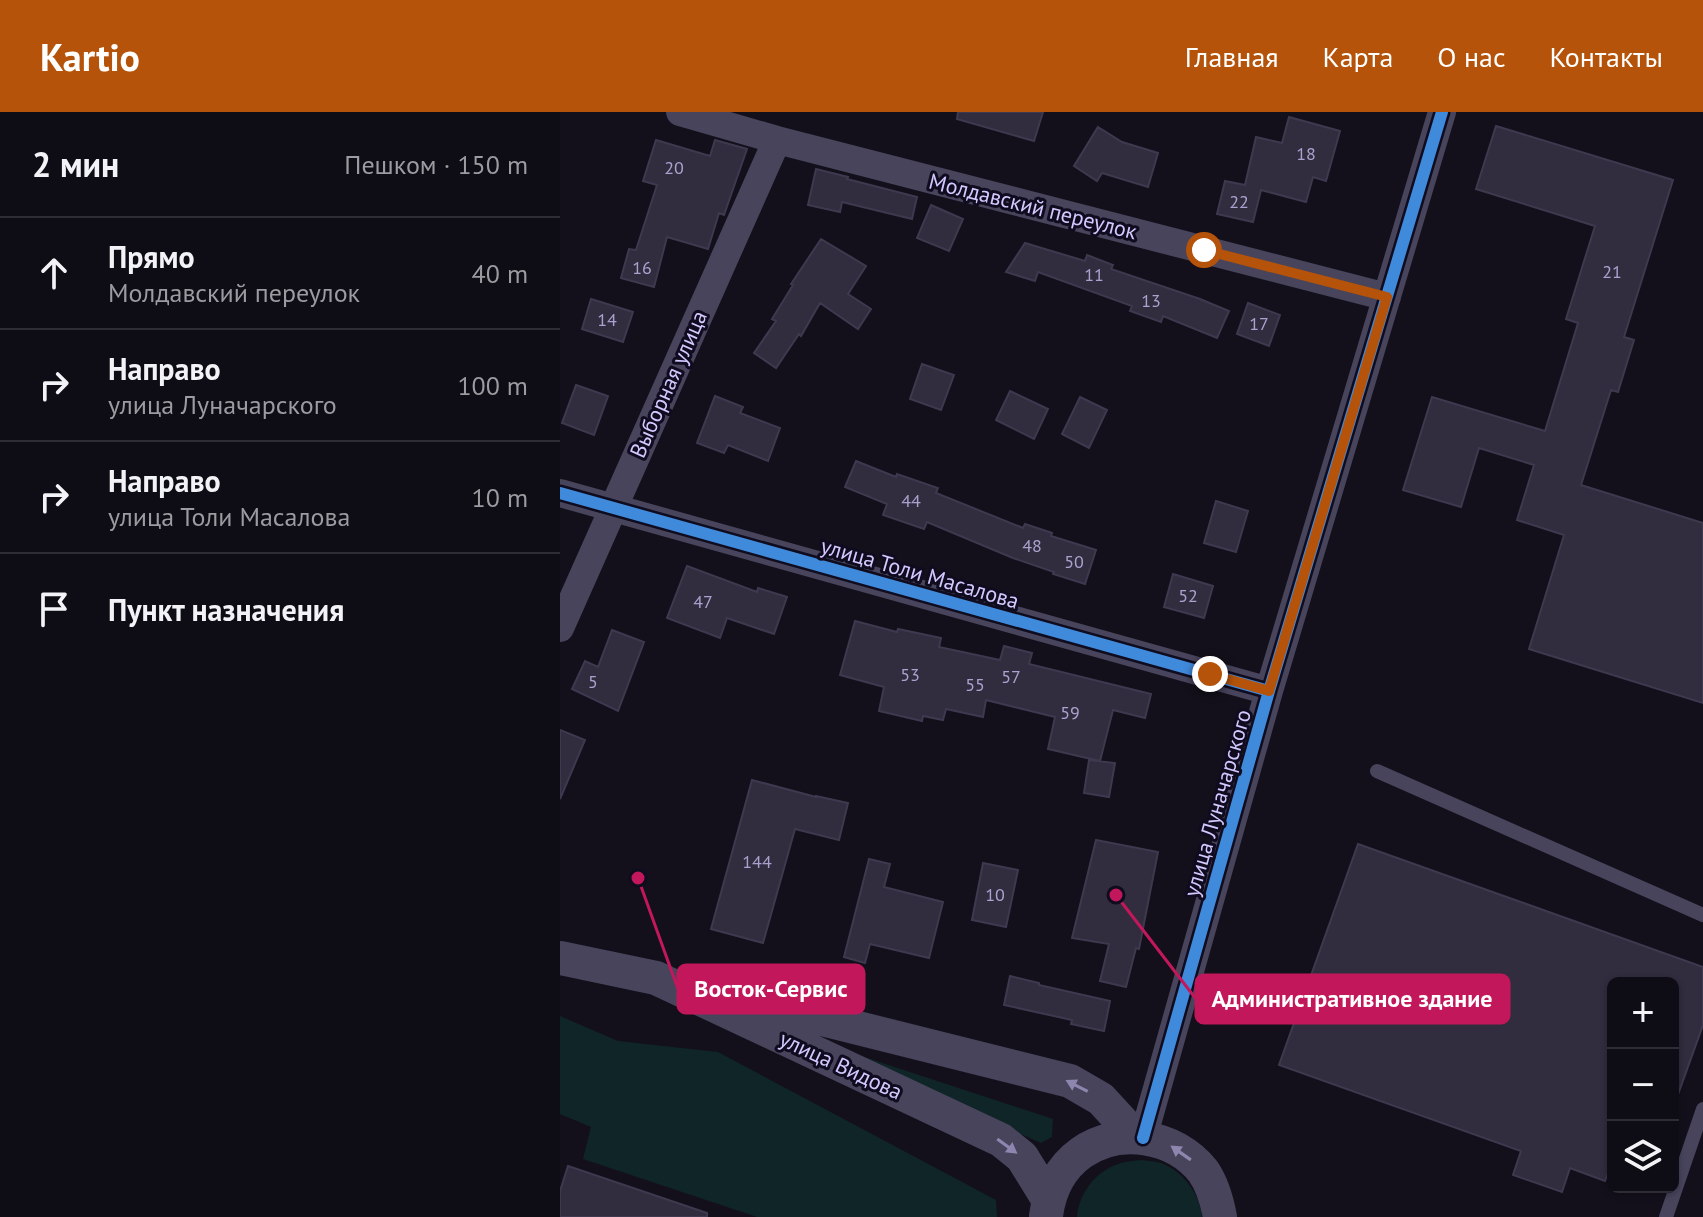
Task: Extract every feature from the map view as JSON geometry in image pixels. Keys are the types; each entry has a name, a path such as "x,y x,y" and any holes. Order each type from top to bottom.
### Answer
{"street":[{"name":"Молдавский переулок","path":"680,112 777,140 1387,297"},
{"name":"улица Луначарского","path":"1139,1137 1442,112"},
{"name":"Выборная улица","path":"560,628 777,140"},
{"name":"улица Толи Масалова","path":"560,493 1269,691"},
{"name":"улица Видова","path":"560,958 656,978 1001,1140 1022,1157 1047,1208"},
{"path":"656,978 1070,1081 1101,1099 1139,1137"},
{"path":"1047,1208 1061,1173 1081,1153 1107,1140 1139,1137 1163,1142 1186,1154 1203,1172 1222,1210"}],"lane":[{"path":"1377,771 1703,915"},
{"path":"1666,1217 1703,1109"}],"green space":[{"path":"560,1016 618,1041 718,1052 996,1200 997,1217 757,1217 583,1159 591,1127 560,1114"},
{"path":"791,1033 1053,1119 1052,1137 1041,1143"},
{"path":"1141,1160 1161,1163 1183,1178 1198,1200 1202,1217 1077,1217 1085,1191 1097,1177 1112,1166"}],"building":[{"path":"958,112 1043,112 1034,141 957,119"},
{"path":"1289,117 1340,131 1326,181 1313,177 1306,202 1261,190 1253,222 1217,214 1225,181 1245,185 1256,137 1282,143"},
{"path":"1496,126 1673,180 1624,337 1634,340 1618,392 1611,390 1581,485 1703,523 1703,703 1529,649 1564,535 1517,520 1534,465 1479,448 1461,507 1403,490 1432,397 1545,431 1578,323 1566,319 1595,226 1476,189"},
{"path":"1098,127 1122,142 1158,153 1148,187 1102,173 1097,181 1074,166"},
{"path":"656,140 710,156 715,140 747,149 724,215 719,213 708,249 667,237 654,287 621,278 629,249 636,250 657,185 643,181"},
{"path":"816,169 917,197 912,219 842,202 840,212 808,205"},
{"path":"931,205 963,219 949,251 917,238"},
{"path":"821,239 866,266 848,294 871,309 858,329 820,303 801,336 799,334 776,368 754,353 776,321 772,319 791,284"},
{"path":"1025,243 1085,261 1087,255 1113,265 1111,269 1229,311 1217,338 1163,316 1161,322 1130,311 1132,306 1038,272 1035,281 1006,272"},
{"path":"591,299 633,312 623,342 582,329"},
{"path":"1248,303 1280,315 1269,346 1237,334"},
{"path":"922,364 954,375 941,410 910,399"},
{"path":"576,385 608,396 594,435 562,423"},
{"path":"1010,391 1048,409 1034,439 996,420"},
{"path":"715,396 743,407 740,413 780,428 768,461 728,445 724,453 697,443"},
{"path":"1080,397 1107,410 1089,448 1062,434"},
{"path":"856,461 896,477 897,474 938,488 936,493 1023,528 1025,524 1096,550 1085,584 927,522 924,529 883,515 887,504 845,487"},
{"path":"1216,501 1248,511 1236,552 1204,543"},
{"path":"687,566 757,592 758,588 787,597 774,634 727,618 720,638 667,618"},
{"path":"1173,574 1213,586 1204,618 1164,607"},
{"path":"855,621 897,632 898,629 941,638 939,647 1000,660 1004,646 1032,653 1029,664 1151,694 1145,718 1113,710 1100,761 1048,749 1055,717 986,700 983,717 946,709 943,720 923,716 922,721 879,711 884,687 840,675"},
{"path":"612,630 644,642 618,711 572,689 585,661 598,667"},
{"path":"560,730 585,740 560,799"},
{"path":"1089,760 1115,763 1109,797 1084,793"},
{"path":"752,780 848,803 839,840 795,829 763,943 711,929"},
{"path":"1096,840 1158,852 1139,949 1136,948 1126,987 1100,981 1109,944 1072,938"},
{"path":"1358,844 1703,967 1703,1025 1679,1092 1679,977 1607,977 1607,1176 1605,1181 1570,1168 1562,1192 1513,1175 1521,1151 1279,1065"},
{"path":"869,859 890,864 884,887 943,902 929,958 870,944 865,963 844,957"},
{"path":"983,863 1018,870 1006,927 972,920"},
{"path":"1010,976 1110,1001 1104,1031 1071,1024 1072,1020 1004,1005"},
{"path":"568,1166 707,1213 707,1217 560,1217 560,1191"}],"cycle path":[{"path":"1143,1138 1269,691 1442,112"},
{"path":"560,493 1269,691"}],"place":[{"name":"Восток-Сервис","path":"638,878"},
{"name":"Административное здание","path":"1116,895"}],"route":[{"path":"1204,250 1387,297 1269,691 1210,674"}]}
